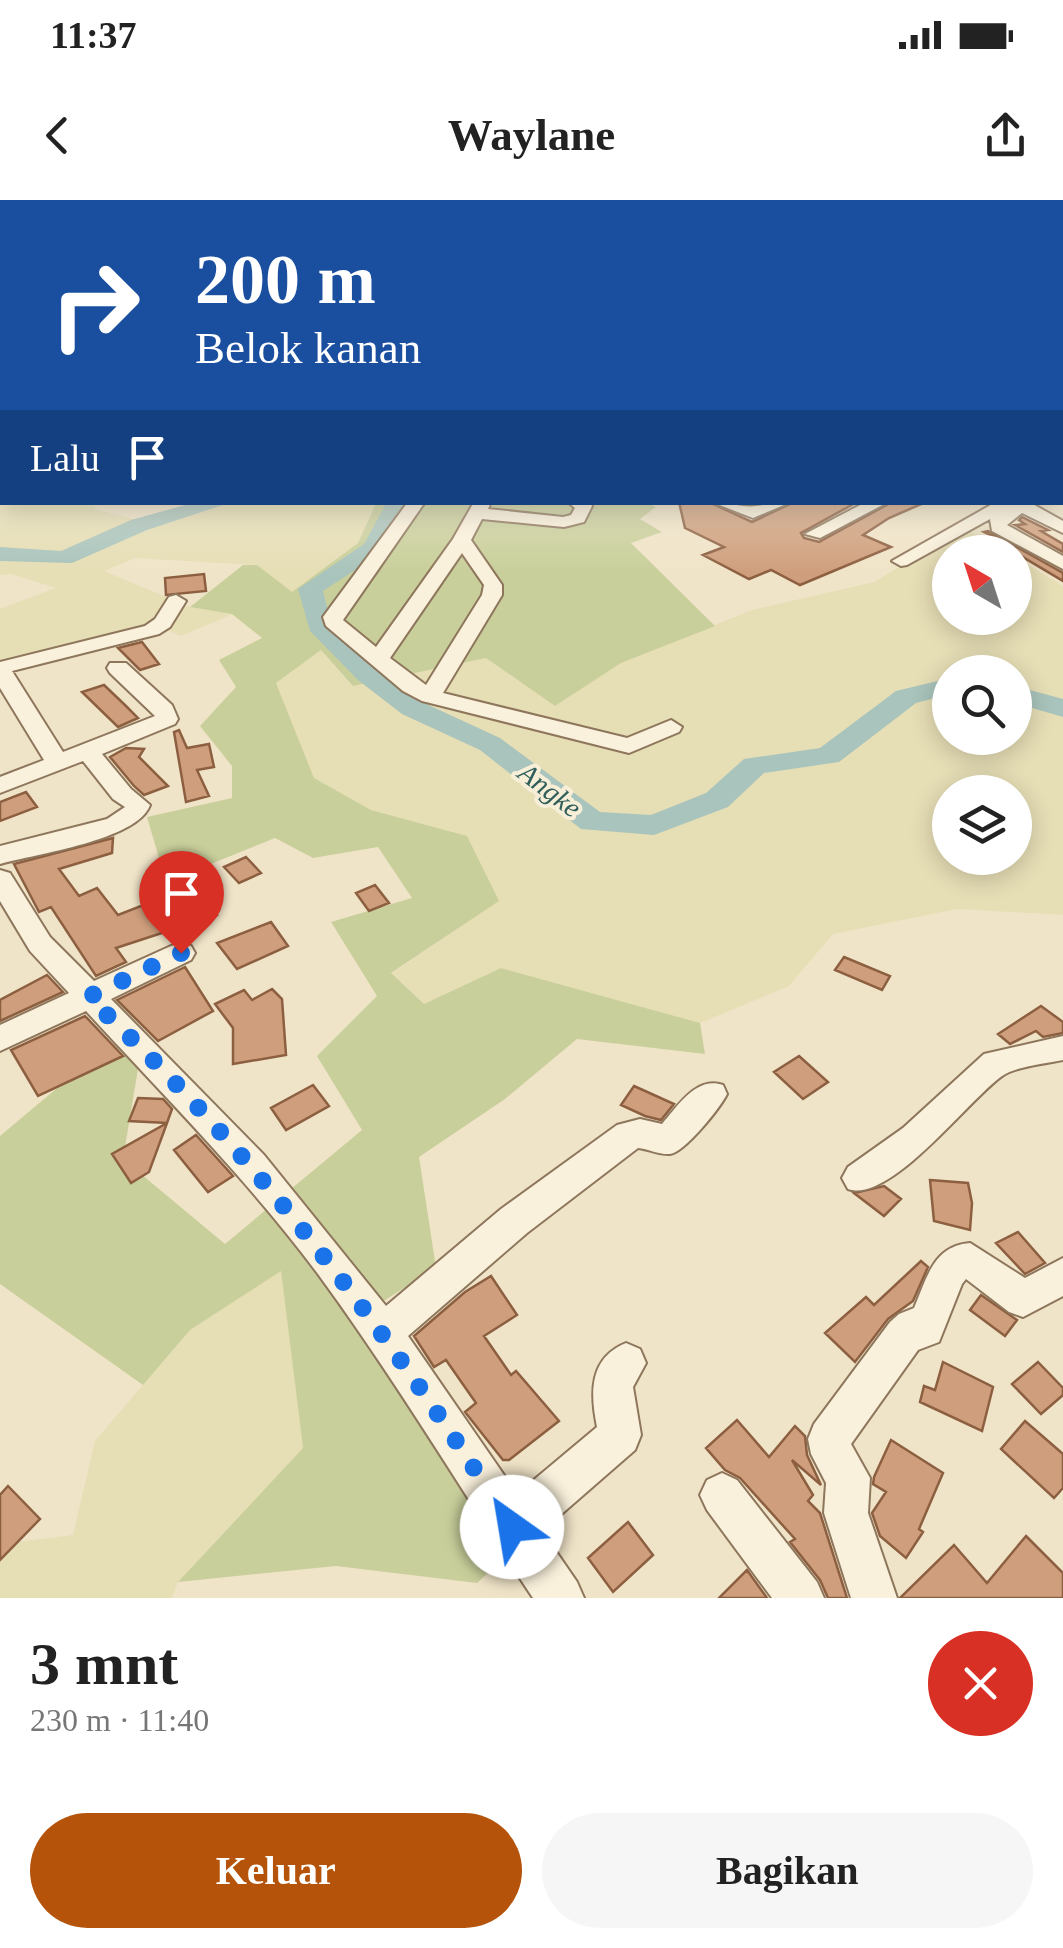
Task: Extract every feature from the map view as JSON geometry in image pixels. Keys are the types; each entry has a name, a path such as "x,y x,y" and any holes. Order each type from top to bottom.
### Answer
{"street":[{"path":"415,505 332,617 333,622 411,686 430,696 629,746 671,727"},
{"path":"380,657 480,508 564,522 578,518 582,505"},
{"path":"729,505 754,513 776,505"},
{"path":"814,534 874,505"},
{"path":"901,560 1018,505"},
{"path":"1019,505 995,523 1063,563"},
{"path":"1022,505 1063,528"},
{"path":"430,696 492,595 493,586 462,540"},
{"path":"447,562 478,564"},
{"path":"57,762 0,669 152,630 163,623 176,602"},
{"path":"0,786 169,717 118,668"},
{"path":"0,855 116,825 135,814 138,805 122,794 87,750"},
{"path":"0,878 40,944 252,1166 330,1261 439,1412 561,1598"},
{"path":"0,1039 181,953"},
{"path":"860,1178 915,1138 996,1063 1063,1048"},
{"path":"383,1334 560,1185 629,1136 640,1133 668,1140 711,1094"},
{"path":"874,1598 850,1532 846,1513 848,1478 832,1454 829,1439 904,1336 913,1327 925,1329 948,1272 958,1261 970,1260 1023,1299 1063,1276"},
{"path":"512,1527 620,1435 610,1386 616,1371 626,1363"},
{"path":"722,1495 801,1598"}],"shaded area":[{"path":"0,505 94,505 95,509 149,523 216,505 375,505 358,543 291,593 257,565 135,558 104,571 190,607 233,614 181,636 154,624 0,663 0,609 56,588 11,574 0,575"},
{"path":"965,528 977,535 953,535"},
{"path":"932,548 932,635 1032,635 1032,567 1063,586 1063,915 957,909 833,934 789,986 700,1023 501,968 424,1004 391,974 498,901 467,836 371,810 314,778 276,683 321,650 353,686 486,658 555,706 621,663 752,610 874,582"},
{"path":"281,1270 303,1448 178,1582 172,1598 0,1598 0,1544 73,1535 95,1441 190,1330"}],"green space":[{"path":"375,505 656,507 640,519 662,532 631,543 715,626 621,663 555,706 486,658 353,686 321,650 276,683 314,778 371,810 467,836 499,901 391,973 424,1004 501,968 700,1023 705,1054 577,1039 505,1099 419,1157 436,1268 382,1302 528,1536 477,1583 336,1566 178,1582 303,1448 281,1271 190,1330 143,1385 0,1284 0,1136 56,1089 142,1045 123,1159 225,1244 362,1130 317,1056 377,996 331,922 412,898 378,847 313,858 275,838 166,882 147,817 232,798 232,766 200,726 236,687 219,660 262,638 232,614 190,607 243,565 257,565 292,592 358,543"}],"building":[{"path":"680,505 715,505 752,522 788,505 852,505 801,533 804,538 819,542 887,505 919,505 863,535 891,547 800,585 771,570 749,579 703,555 724,547 685,528"},
{"path":"1022,517 1048,530 1041,531 1063,544 1063,552 1015,525 1025,524 1019,520"},
{"path":"1032,556 1063,573 1063,581 1032,563"},
{"path":"204,574 206,591 166,595 165,578"},
{"path":"142,642 159,664 140,670 118,648"},
{"path":"104,685 138,718 118,727 82,692"},
{"path":"179,730 187,748 209,744 214,767 197,770 209,796 186,802 174,732"},
{"path":"126,748 144,749 139,757 168,786 144,795 134,786 110,757"},
{"path":"26,792 37,807 0,821 0,802"},
{"path":"113,838 112,853 59,869 79,896 97,888 118,915 200,883 217,915 116,948 126,962 96,976 51,907 39,912 14,864"},
{"path":"246,857 261,873 239,883 224,867"},
{"path":"375,885 389,903 369,911 356,893"},
{"path":"271,922 288,946 237,969 217,943"},
{"path":"844,957 890,976 882,990 835,970"},
{"path":"185,967 213,1011 158,1041 117,1000"},
{"path":"47,975 63,992 0,1021 0,1000"},
{"path":"272,989 282,999 286,1055 233,1064 233,1028 215,1004 244,990 252,1000"},
{"path":"1041,1006 1063,1022 1063,1033 1043,1037 1036,1031 1010,1044 998,1034"},
{"path":"85,1016 123,1056 38,1096 11,1050"},
{"path":"799,1056 828,1082 803,1099 774,1072"},
{"path":"313,1085 329,1106 286,1130 271,1108"},
{"path":"634,1086 674,1104 661,1120 621,1105"},
{"path":"138,1098 163,1099 172,1109 167,1123 129,1121"},
{"path":"167,1123 149,1172 131,1183 112,1154"},
{"path":"196,1135 233,1176 208,1192 174,1150"},
{"path":"930,1180 968,1183 972,1203 970,1230 934,1221"},
{"path":"884,1186 901,1199 884,1216 854,1193"},
{"path":"1018,1232 1045,1263 1025,1274 996,1243"},
{"path":"921,1261 928,1267 913,1301 888,1319 855,1362 825,1333 866,1297 874,1305"},
{"path":"491,1276 517,1315 484,1336 511,1375 516,1371 559,1421 509,1460 503,1460 465,1412 476,1403 446,1360 434,1367 414,1336 465,1292"},
{"path":"981,1295 1017,1320 1005,1336 970,1310"},
{"path":"943,1362 993,1387 982,1431 920,1402 924,1386 935,1390"},
{"path":"1038,1362 1063,1388 1063,1395 1041,1414 1012,1384"},
{"path":"737,1420 769,1457 795,1426 805,1436 807,1455 821,1485 792,1460 813,1495 808,1501 820,1513 847,1598 828,1598 820,1580 790,1542 795,1539 740,1478 725,1470 706,1448"},
{"path":"1025,1421 1063,1454 1063,1488 1054,1498 1001,1449"},
{"path":"891,1440 943,1473 919,1529 923,1532 906,1558 880,1536 872,1513 886,1492 873,1484"},
{"path":"8,1486 40,1519 0,1560 0,1495"},
{"path":"628,1522 653,1555 613,1592 588,1558"},
{"path":"1026,1536 1063,1573 1063,1598 900,1598 954,1545 987,1583"},
{"path":"747,1570 767,1598 719,1598"}],"waterway":[{"name":"Angke","path":"0,554 64,558 139,525 211,505"},
{"name":"Angke","path":"396,505 373,548 310,589 319,626 368,674 412,708 490,744 592,822 654,825 717,800 755,765 828,756 906,697 932,690"},
{"name":"Angke","path":"1032,699 1063,708"}],"route":[{"path":"181,953 88,997 130,1035 252,1166 330,1261 439,1412 512,1527"}]}
